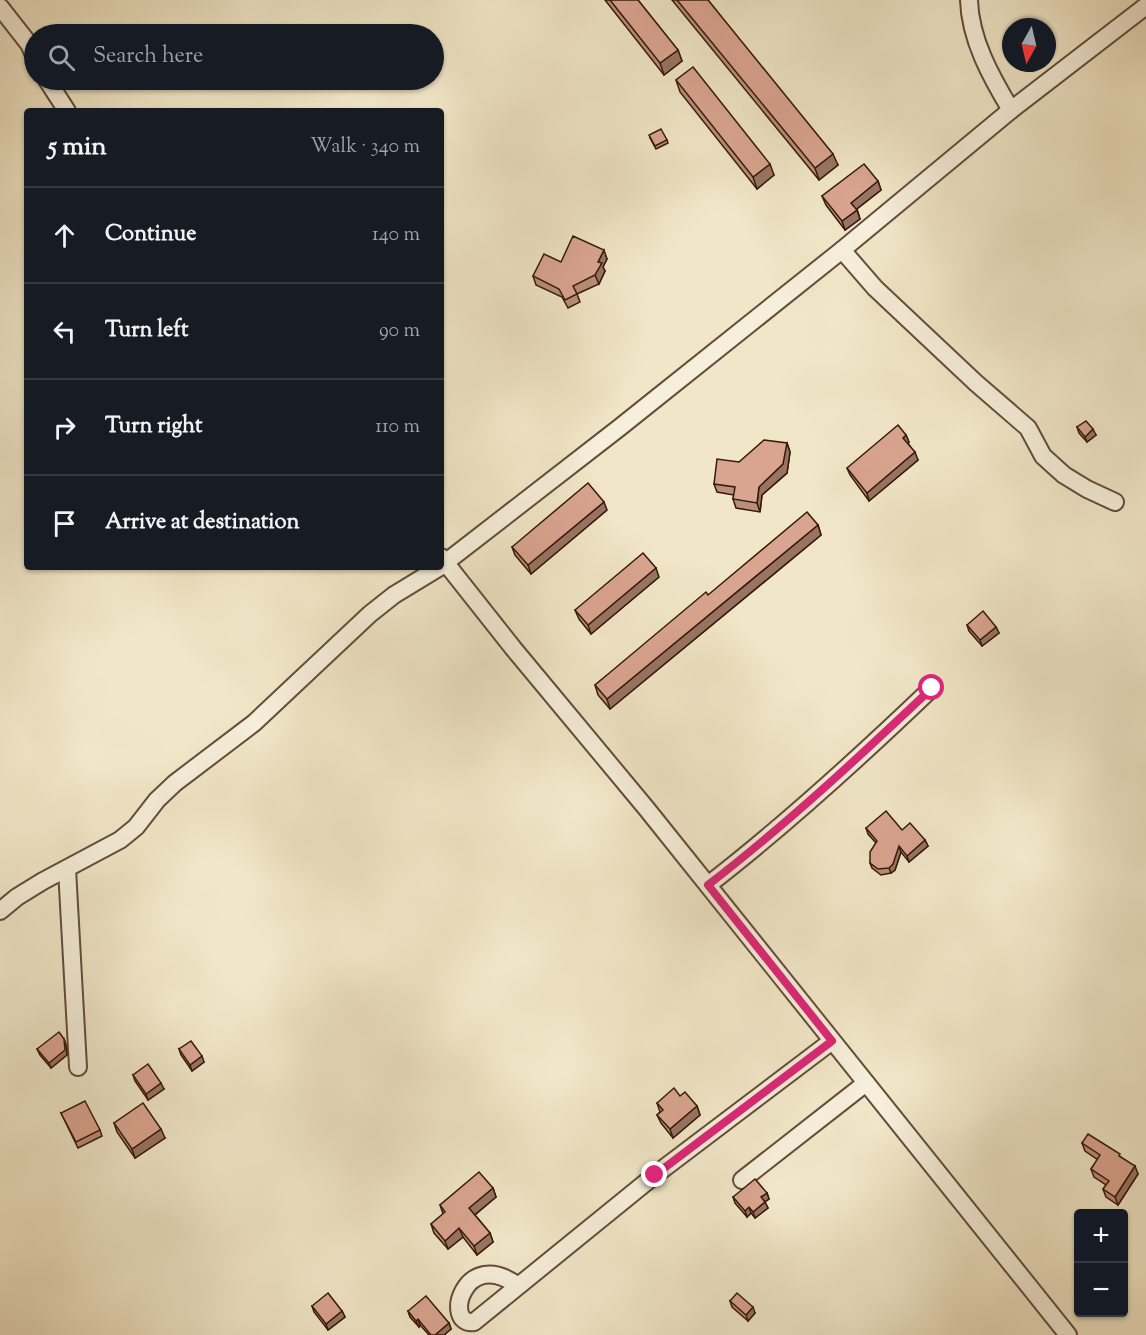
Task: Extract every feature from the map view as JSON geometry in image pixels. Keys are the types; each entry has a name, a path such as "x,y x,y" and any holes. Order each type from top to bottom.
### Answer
{"street":[{"path":"969,0 974,31 995,84 1011,110"},
{"path":"444,562 842,250 1011,110 1146,6"},
{"path":"0,7 24,38"},
{"path":"53,90 65,108"},
{"path":"842,250 875,288 976,383 1028,428 1043,456 1064,475 1115,502"},
{"path":"444,566 708,885 1068,1335"},
{"path":"0,910 17,897 120,840 136,827 157,800 175,783 254,723 369,614 433,570"},
{"path":"708,885 769,838 853,764 932,688"},
{"path":"67,869 78,1066"},
{"path":"518,1286 655,1175 832,1041"},
{"path":"742,1180 866,1083"}],"building":[{"path":"610,0 638,0 678,50 660,63"},
{"path":"677,0 708,0 833,154 815,168"},
{"path":"693,67 770,164 753,177 676,80"},
{"path":"661,129 667,140 655,146 649,135"},
{"path":"864,164 878,181 851,203 857,210 842,221 822,196"},
{"path":"573,236 604,250 598,262 602,263 595,275 573,286 577,294 565,300 559,289 533,276 544,254 561,262"},
{"path":"1086,421 1093,429 1085,437 1077,427"},
{"path":"898,425 906,435 903,438 915,452 867,493 847,468"},
{"path":"764,440 787,443 783,464 759,487 757,503 733,499 735,487 714,484 717,459 739,462"},
{"path":"588,483 604,502 528,565 512,547"},
{"path":"807,512 818,525 607,699 595,685 706,592 708,595"},
{"path":"643,553 656,568 588,625 575,610"},
{"path":"983,611 996,627 980,640 967,625"},
{"path":"886,811 902,830 910,823 925,840 907,856 899,846 893,864 889,868 878,869 870,863 870,852 877,841 866,828"},
{"path":"59,1032 64,1039 65,1050 49,1063 37,1049"},
{"path":"191,1041 202,1056 190,1065 179,1049"},
{"path":"148,1064 161,1083 146,1094 133,1075"},
{"path":"674,1088 680,1096 685,1092 697,1106 670,1129 657,1115 663,1110 657,1103"},
{"path":"85,1101 100,1130 76,1142 61,1113"},
{"path":"143,1103 161,1129 132,1149 114,1123"},
{"path":"1088,1134 1135,1166 1115,1197 1103,1189 1109,1181 1091,1169 1100,1155 1082,1143"},
{"path":"479,1172 493,1188 469,1208 490,1233 474,1246 459,1228 445,1241 431,1224 445,1212 440,1205"},
{"path":"755,1179 767,1193 761,1197 765,1202 753,1212 749,1207 745,1211 733,1197"},
{"path":"328,1293 342,1311 326,1324 312,1306"},
{"path":"737,1293 753,1307 746,1315 730,1301"},
{"path":"426,1296 449,1323 435,1335 431,1335 408,1311"}],"route":[{"path":"655,1175 832,1041 708,885 769,838 853,764 932,688"}]}
